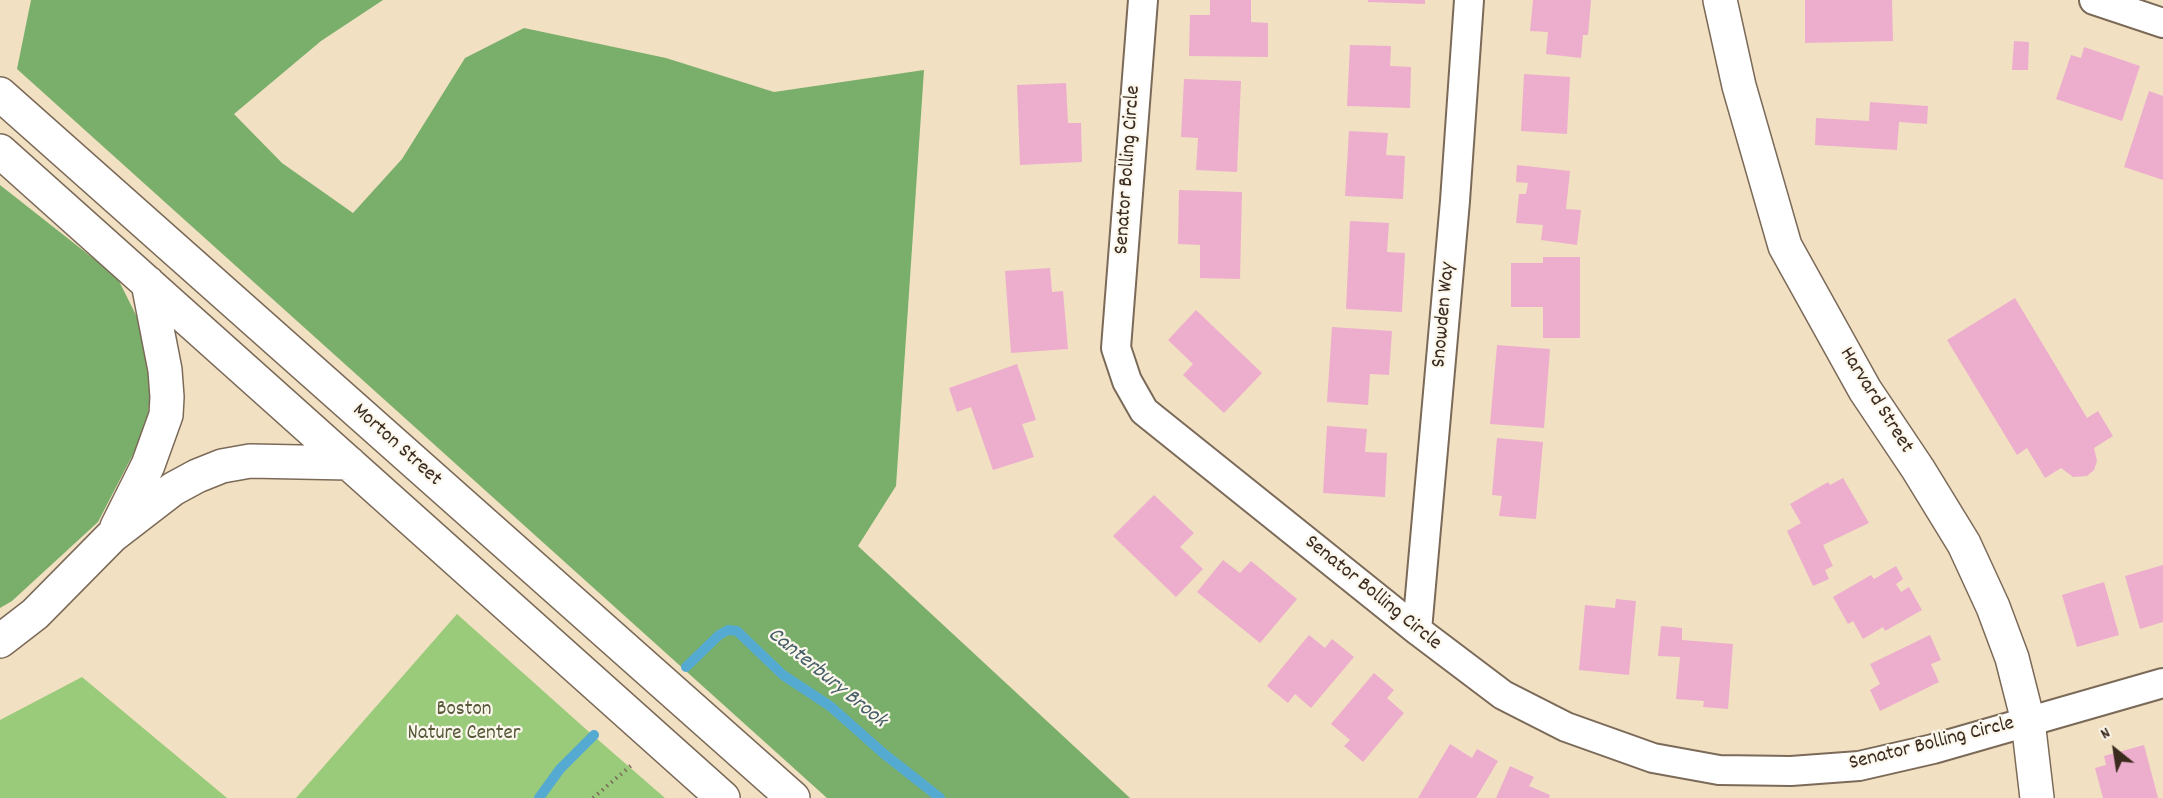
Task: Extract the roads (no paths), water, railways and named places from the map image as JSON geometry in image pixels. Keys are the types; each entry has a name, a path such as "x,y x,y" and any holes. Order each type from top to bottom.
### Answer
{"main road":[{"name":"Harvard Street","path":"1720,0 1739,86 1785,246 1865,390 1918,469 1964,544 1993,607 2012,658 2028,722 2037,798"},
{"name":"Morton Street","path":"0,93 793,798"},
{"name":"Morton Street","path":"0,151 723,798"},
{"path":"112,536 148,465 166,415 167,383 164,359 148,283"},
{"path":"0,641 35,614 112,536 173,489 197,476 222,466 264,460 349,463"}],"street":[{"name":"Senator Bolling Circle","path":"1143,0 1116,348 1127,381 1144,411 1417,630 1503,695 1566,727 1653,758 1719,770 1791,771 1859,766 1933,749 2163,683"},
{"name":"Snowden Way","path":"1417,630 1455,201 1469,0"},
{"path":"2094,0 2163,23"}],"waterway":[{"name":"Canterbury Brook","path":"686,667 719,635 728,630 737,631 783,675 830,706 883,753 940,798"},
{"name":"Canterbury Brook","path":"539,798 560,769 594,735"}],"park label":[{"name":"Boston Nature Center","path":"464,723"}]}
